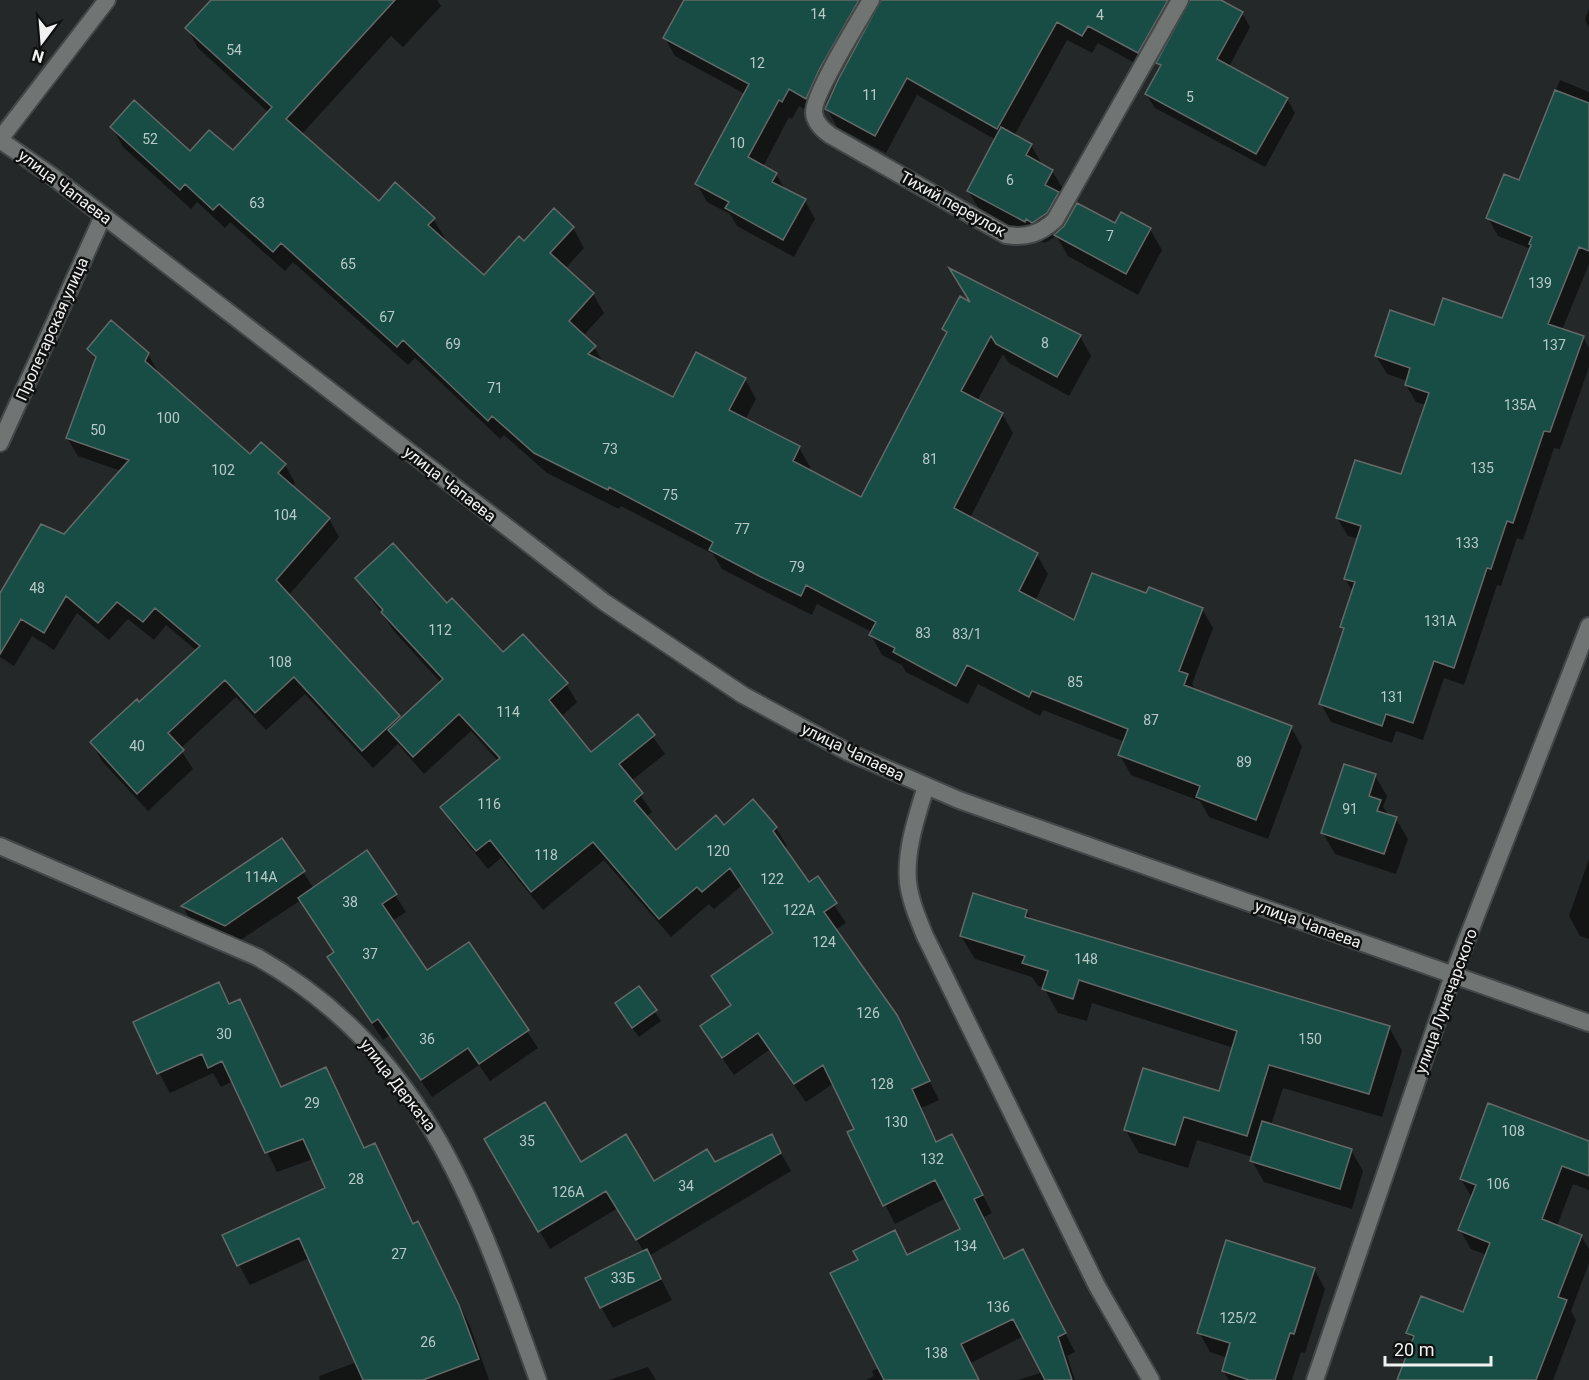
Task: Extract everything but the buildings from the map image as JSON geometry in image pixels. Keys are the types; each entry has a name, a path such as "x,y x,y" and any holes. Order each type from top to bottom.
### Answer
{"street":[{"path":"0,140 106,0"},
{"name":"Тихий переулок","path":"871,0 820,92 814,113 817,122 830,135 1006,235 1020,237 1046,229 1055,220 1180,0"},
{"name":"улица Чапаева","path":"0,140 103,216 604,602 714,678 795,724 848,752 926,786 1589,1023"},
{"name":"Пролетарская улица","path":"0,443 103,216"},
{"name":"улица Луначарского","path":"1315,1380 1453,975 1589,626"},
{"name":"улица Чапаева","path":"926,786 909,855 908,883 914,909 1097,1286 1151,1380"},
{"name":"улица Деркача","path":"0,846 257,957 283,972 327,1005 372,1048 438,1135 464,1185 489,1242 538,1380"}]}
